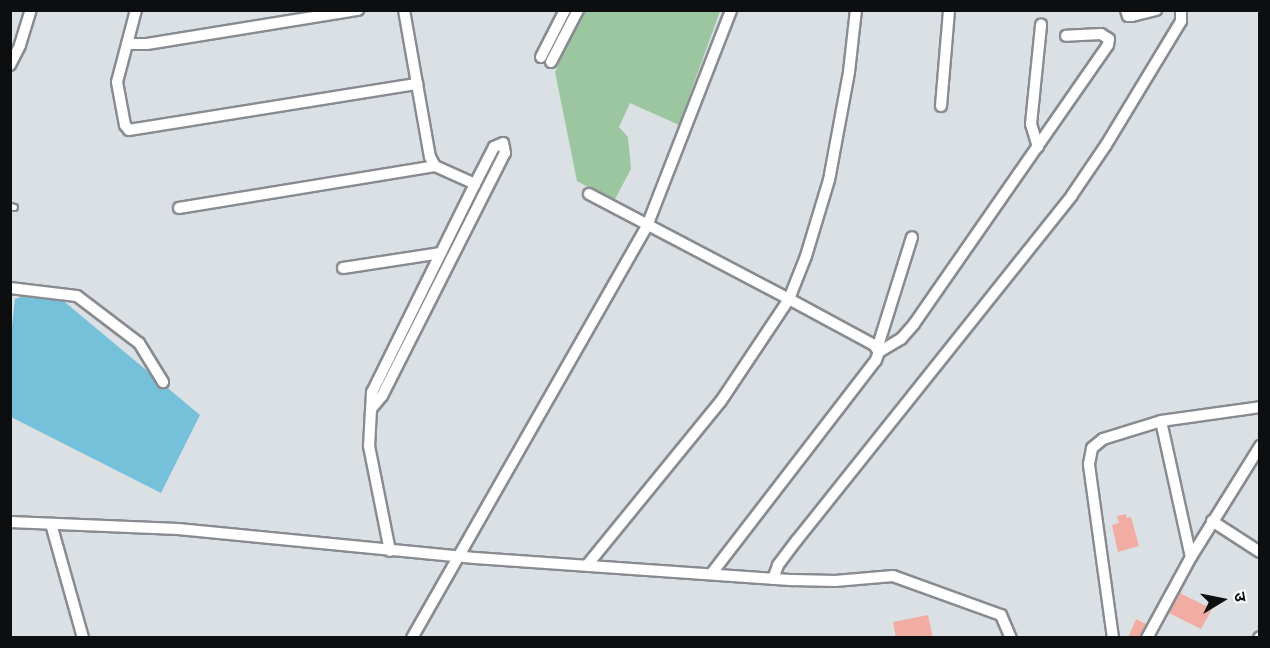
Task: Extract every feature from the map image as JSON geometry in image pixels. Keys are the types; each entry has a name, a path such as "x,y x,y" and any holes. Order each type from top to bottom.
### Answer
{"street":[{"path":"10,65 20,45 31,10"},
{"path":"136,10 117,82 125,125 129,130 417,84"},
{"path":"127,44 147,44 358,10"},
{"path":"404,10 430,157 435,166"},
{"path":"565,10 546,59 578,10"},
{"path":"412,638 647,226 731,10"},
{"path":"588,564 721,401 789,298 806,256 829,180 849,72 856,10"},
{"path":"941,106 949,10"},
{"path":"1126,10 1128,15 1132,16 1156,10"},
{"path":"773,579 778,565 797,540 1072,195 1106,145 1181,21 1181,10"},
{"path":"1038,147 1031,124 1041,25"},
{"path":"878,350 901,339 914,324 1108,45 1109,39 1101,34 1066,36"},
{"path":"371,409 382,396 505,153 503,143 494,147 372,392 371,409 369,446 390,551"},
{"path":"179,208 435,166 475,184"},
{"path":"589,194 789,298 878,350"},
{"path":"712,573 876,360 912,237"},
{"path":"343,268 441,253"},
{"path":"10,288 76,297 139,343 163,382"},
{"path":"1113,638 1090,455 1092,448 1103,439 1161,421 1260,407"},
{"path":"1161,421 1191,557"},
{"path":"1147,638 1212,521 1260,446"},
{"path":"1212,521 1260,552"},
{"path":"10,522 177,529 390,551 773,579 820,581 893,576 1001,615 1005,619 1011,638"},
{"path":"51,524 83,638"}],"green space":[{"path":"583,11 720,11 679,125 630,103 619,127 628,137 631,169 614,201 577,181 555,72"}],"water":[{"path":"48,288 200,415 161,493 11,417 10,345 15,299"}],"building":[{"path":"1126,514 1127,518 1131,517 1139,546 1118,552 1112,525 1119,523 1117,516"},
{"path":"1180,593 1212,609 1201,629 1169,613"},
{"path":"928,615 933,638 896,638 893,622"},
{"path":"1136,619 1146,624 1140,638 1128,638"}]}
